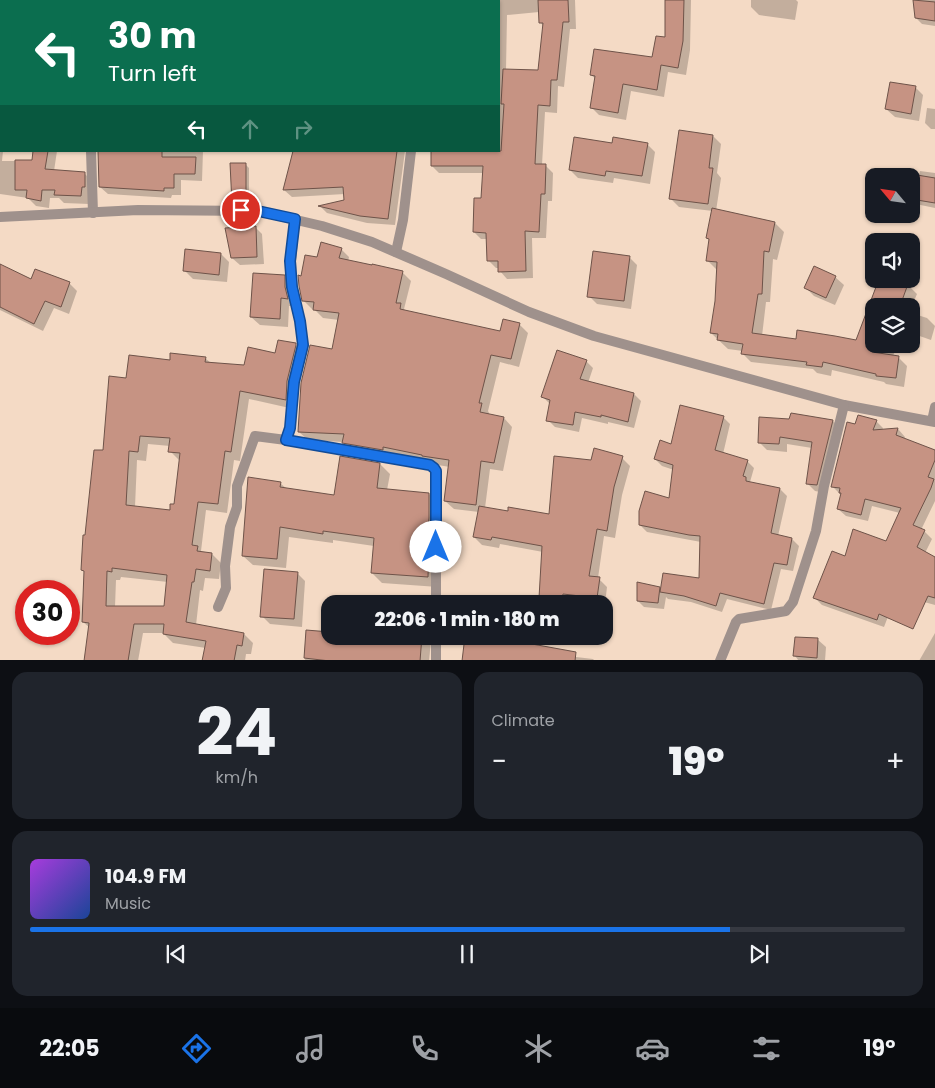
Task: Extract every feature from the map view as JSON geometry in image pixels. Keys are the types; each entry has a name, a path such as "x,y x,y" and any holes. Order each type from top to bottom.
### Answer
{"street":[{"path":"91,152 93,213"},
{"path":"396,252 403,220 411,152"},
{"path":"0,217 138,210 258,211 322,226 363,239 529,312 594,336 844,404 933,421 935,407"},
{"path":"286,440 290,428 294,382 303,345 300,321 292,287 290,261 295,219"},
{"path":"720,660 736,622 786,611 793,602 816,531 824,486 844,404"},
{"path":"218,607 226,588 225,566 230,528 237,507 237,486 255,436 430,465 434,468 436,471 436,595"},
{"path":"436,645 436,660"}],"building":[{"path":"538,0 568,0 569,22 563,22 557,80 551,80 550,106 538,105 535,164 546,164 545,194 541,194 539,232 525,231 526,271 498,272 498,261 487,261 486,233 473,232 474,198 481,198 483,166 431,166 431,152 501,151 504,104 501,104 503,69 538,70 543,23 539,23"},
{"path":"665,0 684,0 683,41 678,68 661,65 657,90 623,84 618,113 590,108 595,76 590,75 594,49 652,57 656,36 665,37"},
{"path":"913,0 935,2 935,21 915,18"},
{"path":"890,82 916,86 911,114 885,109"},
{"path":"679,130 713,135 709,168 713,168 708,204 669,199"},
{"path":"574,137 612,143 613,137 648,143 642,176 606,171 605,176 569,170"},
{"path":"33,152 48,152 45,169 85,172 85,187 82,187 81,196 54,195 55,190 42,190 41,201 26,198 27,190 15,190 15,160 32,160"},
{"path":"98,152 162,152 162,157 196,157 195,174 174,174 174,188 164,188 164,191 99,187"},
{"path":"293,152 397,152 388,219 360,216 318,206 344,200 343,187 283,190"},
{"path":"230,163 246,163 246,204 232,204"},
{"path":"920,176 935,178 935,203 920,200"},
{"path":"712,208 775,222 769,252 764,251 762,294 758,294 752,333 796,339 797,330 856,340 865,316 865,353 899,356 896,378 876,376 876,374 823,362 822,367 806,365 807,362 741,354 743,344 717,340 718,334 710,333 715,301 717,262 706,261 709,239 706,238"},
{"path":"256,226 257,257 231,258 225,228"},
{"path":"321,242 342,248 339,258 403,271 396,303 401,303 400,309 500,331 503,319 520,323 511,359 491,355 479,403 482,403 480,412 504,417 494,463 481,461 476,505 444,501 449,460 383,447 383,450 342,443 344,434 298,432 301,383 310,345 332,349 339,313 313,310 314,302 302,301 298,275 301,276 305,255 317,257"},
{"path":"185,249 221,253 219,275 183,271"},
{"path":"593,251 630,256 624,301 587,297"},
{"path":"0,264 31,279 35,269 70,282 61,307 45,301 34,324 0,307"},
{"path":"814,266 836,276 826,298 804,288"},
{"path":"253,273 285,275 288,299 281,298 280,319 250,317"},
{"path":"876,288 907,288 903,298 872,298"},
{"path":"278,340 296,343 287,381 286,400 240,391 231,452 225,451 218,504 198,502 192,545 198,546 197,551 212,553 210,571 196,569 194,582 192,582 186,622 244,633 242,646 237,645 234,660 202,660 206,641 163,634 164,624 134,624 128,660 84,660 89,623 82,622 84,571 81,570 83,535 85,535 94,450 103,450 109,376 126,378 129,355 170,360 170,353 206,357 205,362 244,365 248,347 275,353","holes":["140,436 170,438 168,452 180,453 174,504 170,504 170,510 126,505 129,451 138,452","112,568 167,575 164,606 106,606 107,571 112,572"]},
{"path":"557,350 587,360 580,379 634,393 628,422 601,415 601,417 575,412 573,425 546,421 550,400 541,397"},
{"path":"680,405 724,416 715,450 748,460 743,476 746,477 746,481 780,488 771,533 792,538 787,565 774,563 764,604 720,593 716,606 684,596 660,592 663,573 699,578 700,536 639,525 639,511 645,491 669,498 673,465 654,459 660,440 671,444"},
{"path":"791,413 833,420 817,485 806,484 812,442 780,437 779,444 758,443 759,417 789,419"},
{"path":"858,415 877,420 873,430 898,428 896,435 935,450 935,460 928,477 934,479 913,525 925,530 917,547 935,557 935,598 928,596 913,629 879,614 877,620 813,598 832,551 845,556 853,529 886,541 901,508 865,499 861,515 837,509 841,493 839,493 840,488 831,487 847,422 855,424"},
{"path":"594,448 623,456 614,487 607,531 597,529 589,576 600,577 597,595 539,595 542,546 492,537 491,540 473,537 479,506 508,511 508,507 549,514 554,456 591,460"},
{"path":"340,456 380,463 377,488 429,493 428,577 371,573 374,538 323,531 323,534 280,527 277,559 242,556 248,477 281,482 280,487 334,495"},
{"path":"264,569 298,572 294,619 260,617"},
{"path":"637,582 660,587 658,603 637,601"},
{"path":"306,630 321,631 321,645 421,645 420,660 321,660 304,658"},
{"path":"795,637 818,638 817,658 793,656"},
{"path":"464,645 538,645 576,652 575,660 462,660"}],"route":[{"path":"241,210 258,211 295,219 290,261 292,287 300,321 303,345 294,382 290,428 286,440 430,465 436,471 436,547"}]}
